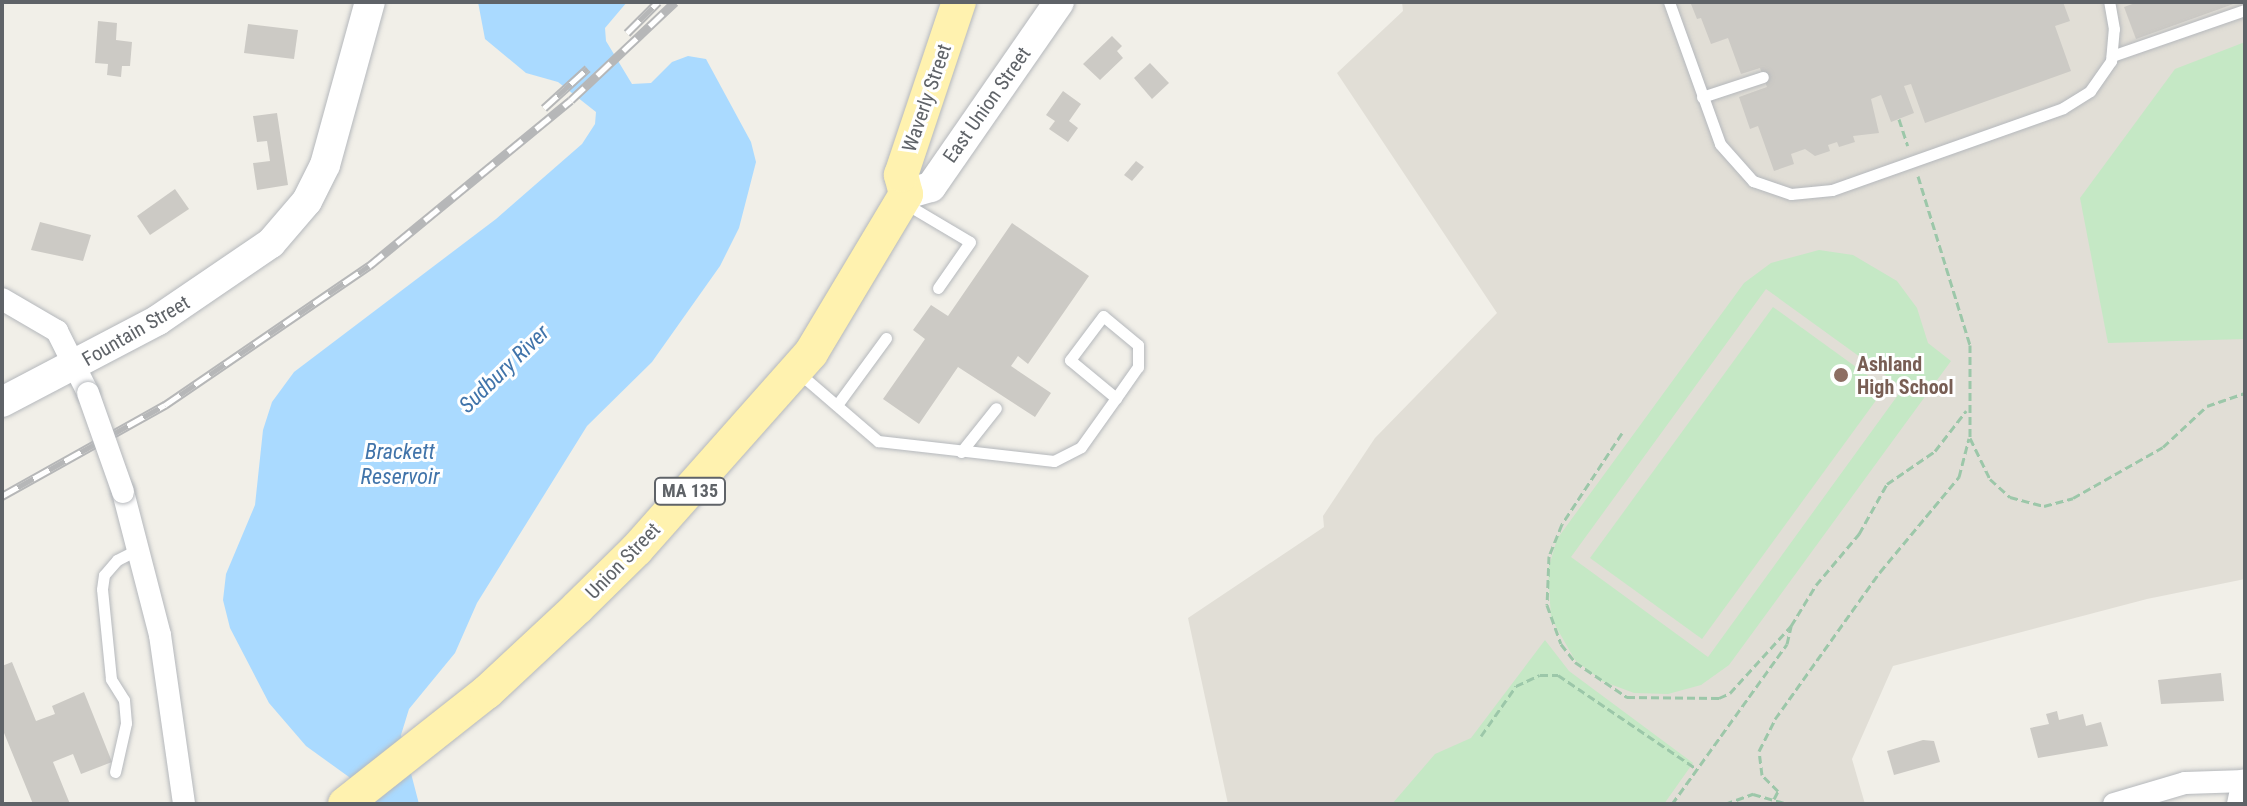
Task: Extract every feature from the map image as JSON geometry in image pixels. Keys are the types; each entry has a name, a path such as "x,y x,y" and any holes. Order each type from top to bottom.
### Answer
{"main road":[{"name":"Waverly Street","path":"904,197 901,175 959,2"},
{"name":"Union Street","path":"347,802 487,692 637,549 796,371 904,197"}],"street":[{"name":"Fountain Street","path":"184,804 160,635 140,549 123,492 81,379 227,278 297,214 325,165 370,2"},
{"name":"East Union Street","path":"904,197 931,187 1059,2"},
{"path":"2,299 57,331 81,379 2,402"},
{"path":"2114,804 2185,783 2244,781 2238,804"}],"lane":[{"path":"1669,2 1702,97 1728,156 1753,181 1778,192 1832,190 2063,108 2090,91 2112,56 2109,2"},
{"path":"2112,56 2245,10"},
{"path":"1702,97 1763,77"},
{"path":"904,197 970,242 938,288"},
{"path":"796,371 878,441 1054,461 1081,447 1116,398 1141,355 1138,345 1103,316 1070,360 1116,398"},
{"path":"837,405 886,338"},
{"path":"961,452 996,408"},
{"path":"115,772 126,723 124,700 111,679 102,589 104,575 117,560 140,549"}],"path":[{"path":"1774,799 1778,791 1762,775 1759,751 1775,719 1880,572 1959,477 1970,438 1968,408 1973,371 1966,324 1899,119"},
{"path":"1970,438 2000,489 2020,503 2044,506 2118,477 2163,447 2207,406 2245,393"},
{"path":"1622,433 1562,524 1549,556 1547,605 1561,644 1575,662 1627,697 1719,698 1730,693 1791,626 1859,534 1887,484 1935,451 1968,408"},
{"path":"1672,804 1787,644 1791,626"},
{"path":"1481,736 1516,686 1540,675 1558,675 1697,769"},
{"path":"1725,804 1753,794 1787,804"}],"shaded area":[{"name":"Ashland High School","path":"1402,2 2245,2 2245,579 2147,599 1893,666 1852,759 1865,804 1228,804 1188,618 1324,527 1323,516 1375,438 1497,313 1337,73 1403,11"}],"green space":[{"path":"2245,42 2245,339 2108,343 2080,198 2175,69"},
{"path":"1819,250 1853,255 1897,281 1917,308 1928,343 1951,361 1729,665 1701,685 1668,694 1634,693 1602,681 1575,660 1551,618 1548,570 1557,539 1744,283 1771,263","holes":["1766,289 1903,388 1708,657 1571,557"]},
{"path":"1773,307 1885,388 1702,639 1590,558"},
{"path":"1545,640 1569,671 1693,763 1664,804 1392,804 1435,754 1471,738"}],"water":[{"name":"Brackett Reservoir","path":"478,2 627,2 605,28 606,41 632,84 651,83 672,62 688,56 706,59 751,142 756,162 739,228 720,266 652,362 587,426 477,603 455,653 409,709 401,735 419,804 368,804 349,777 306,746 269,703 230,628 223,600 226,574 255,505 263,430 272,402 294,372 496,219 582,144 595,124 596,112 558,82 526,73 485,39"}],"building":[{"path":"2063,2 2070,21 2055,26 2071,71 1925,123 1911,84 1904,86 1914,113 1891,122 1881,95 1871,99 1879,133 1853,136 1855,142 1839,147 1837,142 1828,145 1830,151 1815,156 1805,149 1791,154 1794,164 1774,171 1758,126 1750,129 1739,97 1767,87 1760,68 1741,74 1728,38 1711,44 1701,18 1697,19 1691,4"},
{"path":"2138,2 2239,2 2136,39 2124,7"},
{"path":"98,21 117,23 116,40 132,42 130,66 122,66 121,77 107,75 108,64 95,63"},
{"path":"248,24 298,30 294,59 244,53"},
{"path":"1112,36 1122,46 1117,51 1123,58 1100,80 1083,64"},
{"path":"1150,63 1169,83 1152,99 1134,78"},
{"path":"1063,91 1081,104 1069,121 1078,128 1068,142 1049,129 1055,121 1046,115"},
{"path":"277,113 288,185 257,190 253,163 270,161 267,141 257,142 253,116"},
{"path":"1136,161 1144,167 1132,181 1124,175"},
{"path":"175,189 189,209 150,235 137,216"},
{"path":"40,222 91,235 83,261 31,250"},
{"path":"1012,223 1089,276 1028,364 1018,356 1011,366 1051,393 1035,417 958,367 919,424 883,399 925,339 913,330 931,305 948,316"},
{"path":"12,662 36,721 55,714 52,706 84,692 112,762 81,774 73,754 53,762 70,804 33,804 2,728 2,666"},
{"path":"2221,673 2224,701 2161,704 2158,680"},
{"path":"2057,711 2059,720 2083,714 2086,726 2101,722 2108,746 2038,758 2030,728 2049,724 2046,714"},
{"path":"1923,740 1934,741 1940,762 1894,775 1887,751"}],"railway":[{"path":"627,33 658,2"},
{"path":"2,496 165,405 369,266 571,100 675,2"},
{"path":"544,108 588,68"}],"place":[{"name":"Ashland High School","path":"1841,375"}],"water label":[{"name":"Sudbury River","path":"504,369"}]}
